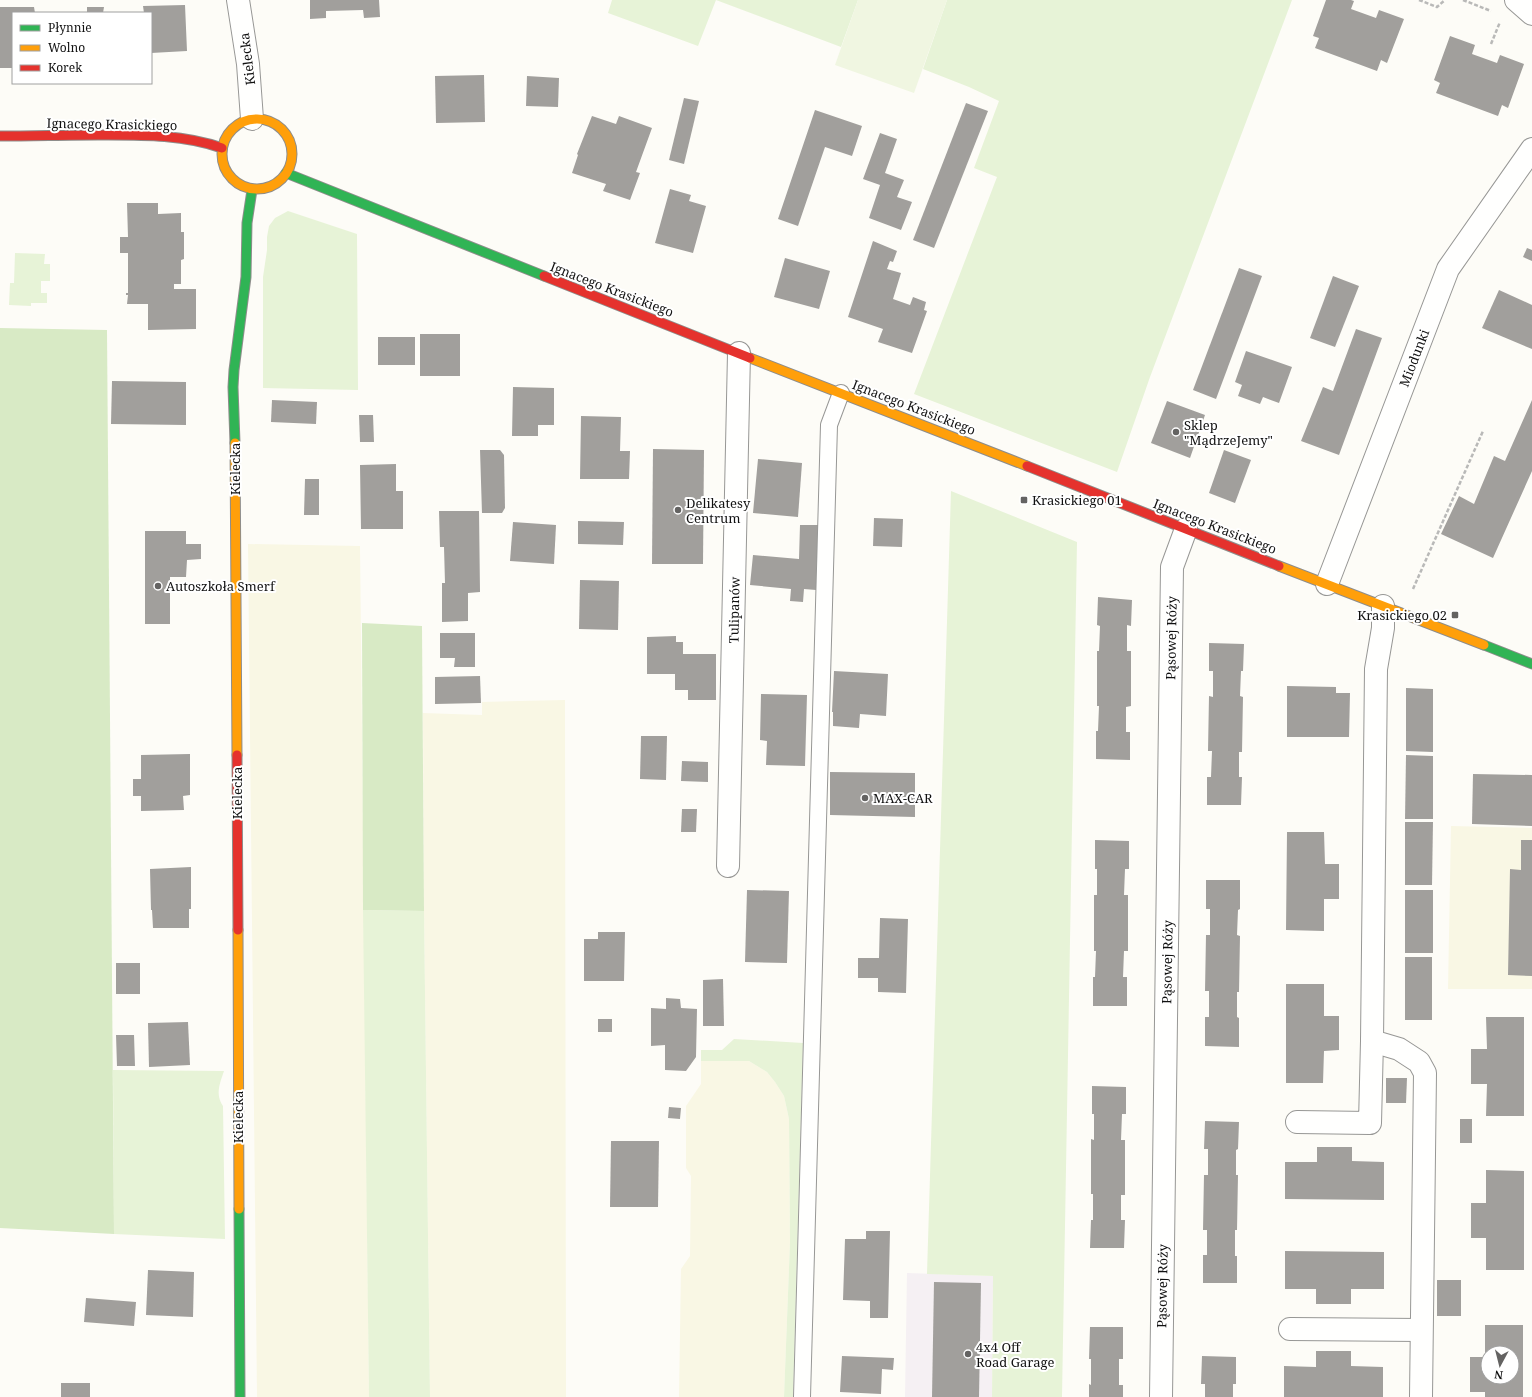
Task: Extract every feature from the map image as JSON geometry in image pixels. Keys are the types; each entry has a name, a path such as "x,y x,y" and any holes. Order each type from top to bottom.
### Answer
{"street":[{"name":"Kielecka","path":"238,0 248,64 252,119"},
{"path":"1509,8 1532,14"},
{"path":"252,119 263,119 275,124 285,132 291,144 292,156 289,169 283,178 274,185 263,189 252,190 241,186 231,179 224,169 221,156 222,148 228,132 238,124 252,119"},
{"name":"Ignacego Krasickiego","path":"0,136 158,136 195,140 211,143 222,148"},
{"name":"Miodunki","path":"1327,584 1448,269 1532,149"},
{"name":"Ignacego Krasickiego","path":"286,173 739,353 1532,664"},
{"name":"Kielecka","path":"240,1397 235,429 233,387 246,277 247,224 252,190"},
{"name":"Tulipanów","path":"728,866 739,353"},
{"name":"Pąsowej Róży","path":"1161,1397 1172,567 1186,529"},
{"path":"1298,1122 1370,1123 1376,668 1382,628 1383,606"},
{"path":"1372,1040 1399,1049 1419,1062 1425,1073 1421,1397"},
{"path":"1290,1329 1421,1330"}],"lane":[{"path":"802,1397 829,425 841,393"}],"path":[{"path":"1419,0 1437,7 1445,0"},
{"path":"1463,0 1496,13"},
{"path":"1491,44 1509,8"},
{"path":"1415,583 1483,431"}],"shaded area":[{"path":"248,544 360,546 369,1397 257,1397"},
{"path":"565,700 566,1397 430,1397 423,713 482,715 482,702"},
{"path":"1451,826 1532,828 1532,989 1448,989"},
{"path":"701,1061 749,1061 767,1072 784,1096 789,1119 790,1242 784,1397 679,1397 681,1269 690,1256 691,1176 686,1168 686,1106 701,1084"},
{"path":"907,1273 993,1276 992,1397 905,1397"}],"green space":[{"path":"612,0 716,0 698,46 608,13"},
{"path":"716,0 858,0 841,47"},
{"path":"858,0 947,0 914,93 835,65"},
{"path":"947,0 1292,0 1150,377 1117,472 914,394 997,177 974,168 999,101 969,87 923,69"},
{"path":"288,211 357,234 358,390 263,388 263,277 267,250 267,237 269,226 275,218"},
{"path":"15,253 45,254 44,264 50,264 50,281 41,281 41,293 47,293 47,303 31,303 31,306 9,305 10,283 14,283"},
{"path":"0,328 107,330 114,1234 0,1228"},
{"path":"951,491 1077,542 1062,1397 992,1397 993,1276 927,1274"},
{"path":"362,623 422,626 424,911 363,910"},
{"path":"363,910 424,911 430,1397 369,1397"},
{"path":"734,1039 803,1043 793,1397 784,1397 790,1242 789,1119 784,1096 767,1072 749,1061 701,1061 701,1050 722,1050"},
{"path":"113,1070 224,1071 220,1084 219,1097 223,1106 225,1239 114,1234"}],"building":[{"path":"310,0 379,0 380,17 364,18 363,10 326,11 326,18 310,19"},
{"path":"1326,0 1351,0 1354,1 1351,9 1376,18 1379,10 1404,19 1387,63 1381,60 1377,71 1315,48 1319,38 1313,36"},
{"path":"185,5 187,51 152,53 152,12 144,12 143,6"},
{"path":"0,7 34,7 35,12 12,12 12,68 0,68"},
{"path":"87,7 104,7 103,12 87,12"},
{"path":"1450,36 1475,45 1472,54 1497,63 1500,55 1524,64 1508,108 1502,105 1498,116 1436,93 1440,83 1434,80"},
{"path":"484,75 485,122 436,123 435,76"},
{"path":"527,76 559,78 558,107 526,106"},
{"path":"684,98 699,101 684,164 669,160"},
{"path":"966,103 988,111 934,248 913,240"},
{"path":"815,110 862,126 852,156 825,147 798,226 778,219"},
{"path":"592,116 616,124 619,116 652,128 636,172 640,173 630,200 603,191 606,184 572,173 578,155 577,154"},
{"path":"880,133 897,139 885,173 904,180 897,197 912,202 901,230 869,218 880,185 863,179"},
{"path":"670,189 691,195 689,201 706,206 693,253 655,243"},
{"path":"127,203 158,203 158,214 181,213 181,232 184,232 184,259 181,260 181,284 174,284 174,289 196,289 196,329 148,330 148,304 127,304 128,295 126,295 126,293 128,293 128,253 120,253 120,237 128,237"},
{"path":"873,241 897,251 893,262 890,261 887,269 901,273 893,299 910,305 913,297 926,302 924,310 927,311 912,353 878,342 883,329 848,317"},
{"path":"1527,248 1532,250 1532,261 1523,257"},
{"path":"785,258 830,271 819,309 774,297"},
{"path":"1239,268 1262,276 1216,399 1193,390"},
{"path":"1333,276 1359,286 1335,347 1310,338"},
{"path":"1499,290 1532,305 1532,349 1482,328"},
{"path":"1356,329 1382,338 1339,455 1301,441 1323,387 1333,391"},
{"path":"420,334 460,334 460,376 420,376"},
{"path":"378,337 415,337 415,365 378,365"},
{"path":"1246,351 1292,367 1279,403 1263,397 1260,404 1238,396 1242,385 1235,382"},
{"path":"112,381 186,382 186,425 111,424"},
{"path":"513,387 554,388 554,425 538,425 538,436 512,436"},
{"path":"272,400 317,402 316,424 271,422"},
{"path":"1532,400 1532,471 1493,558 1441,534 1459,496 1474,504 1494,456 1505,461"},
{"path":"1167,401 1205,415 1190,458 1151,443"},
{"path":"359,415 373,415 374,442 360,442"},
{"path":"581,416 621,417 620,451 630,451 629,479 580,479"},
{"path":"653,449 704,450 703,564 652,564"},
{"path":"480,450 500,450 504,455 505,508 502,513 482,513"},
{"path":"1224,450 1251,460 1235,503 1209,493"},
{"path":"758,459 802,463 798,517 753,513"},
{"path":"396,464 396,491 403,491 403,529 361,529 360,465"},
{"path":"305,479 319,479 319,515 304,515"},
{"path":"439,511 479,511 480,592 468,593 468,621 442,622 442,583 445,583 444,547 440,547"},
{"path":"874,518 903,519 902,547 873,546"},
{"path":"578,521 624,522 623,545 578,544"},
{"path":"513,522 556,525 554,564 510,561"},
{"path":"800,525 818,525 816,590 804,589 803,602 790,601 791,589 750,585 753,555 799,559"},
{"name":"Autoszkoła Smerf","path":"145,531 186,531 186,544 201,544 201,559 187,560 186,577 170,577 170,624 145,624"},
{"path":"580,580 619,581 618,630 579,629"},
{"path":"1098,597 1132,600 1131,626 1127,625 1127,651 1131,651 1131,706 1126,707 1126,732 1130,732 1130,760 1096,759 1096,731 1098,731 1099,706 1097,706 1097,651 1099,651 1100,626 1097,625"},
{"path":"440,633 475,633 475,667 454,667 455,658 440,658"},
{"path":"676,636 676,642 683,642 683,654 716,654 716,700 688,700 688,690 675,690 675,674 647,674 647,637"},
{"path":"1209,643 1244,644 1240,696 1243,697 1242,752 1239,752 1239,777 1242,777 1241,805 1207,805 1207,777 1211,777 1212,751 1208,751 1209,696 1213,697 1213,671 1209,671"},
{"path":"834,671 888,674 886,716 860,714 859,728 833,726 832,712"},
{"path":"480,676 481,703 435,704 435,677"},
{"path":"1287,686 1336,687 1336,693 1350,693 1349,737 1287,737"},
{"path":"1406,688 1433,689 1433,752 1406,751"},
{"path":"761,694 807,695 805,766 766,765 767,741 760,740"},
{"path":"641,736 667,736 666,780 640,779"},
{"path":"190,754 190,795 183,796 184,810 141,811 141,796 133,796 133,779 141,779 141,755"},
{"path":"1406,755 1433,756 1433,819 1405,819"},
{"path":"682,761 708,762 708,782 681,781"},
{"path":"830,772 915,773 915,817 830,815"},
{"path":"1473,774 1532,775 1532,826 1472,824"},
{"path":"682,809 697,809 696,832 681,832"},
{"path":"1405,822 1433,822 1432,885 1405,885"},
{"path":"1287,832 1324,832 1325,864 1339,864 1339,899 1324,899 1324,931 1286,930"},
{"path":"1095,840 1129,841 1129,869 1125,869 1124,895 1128,895 1128,951 1124,951 1123,977 1127,977 1127,1006 1093,1006 1093,977 1095,977 1096,951 1094,951 1094,895 1097,895"},
{"path":"1521,840 1532,840 1532,976 1508,975 1510,869 1521,870"},
{"path":"191,867 191,909 189,909 189,928 153,928 150,869"},
{"path":"1206,880 1240,880 1240,909 1238,910 1237,935 1240,936 1239,992 1237,992 1239,1047 1205,1046 1205,1017 1209,1017 1209,991 1205,991 1206,935 1210,935 1210,909 1206,909"},
{"path":"747,890 789,891 787,963 745,962"},
{"path":"1405,890 1433,890 1433,953 1405,953"},
{"path":"880,918 908,919 906,993 878,992 878,978 858,978 858,958 879,958"},
{"path":"598,932 625,932 624,981 584,981 584,939 598,939"},
{"path":"1405,957 1432,957 1432,1020 1405,1020"},
{"path":"116,963 140,963 140,994 116,994"},
{"path":"723,979 724,1026 703,1026 703,980"},
{"path":"1286,984 1324,984 1324,1016 1339,1016 1339,1050 1324,1051 1323,1083 1286,1083"},
{"path":"666,998 680,999 681,1008 697,1009 696,1057 686,1071 665,1070 665,1045 651,1046 651,1008 666,1009"},
{"path":"1486,1017 1524,1017 1524,1116 1486,1116 1487,1084 1471,1084 1471,1049 1487,1049"},
{"path":"598,1019 612,1019 612,1032 598,1032"},
{"path":"188,1022 190,1065 149,1067 148,1023"},
{"path":"116,1035 134,1035 135,1066 117,1066"},
{"path":"1386,1078 1407,1078 1406,1103 1386,1103"},
{"path":"1092,1086 1126,1087 1126,1114 1122,1114 1121,1140 1125,1140 1125,1195 1121,1195 1121,1220 1125,1220 1124,1248 1090,1248 1091,1220 1093,1220 1093,1194 1091,1194 1091,1139 1094,1140"},
{"path":"669,1107 681,1108 680,1119 668,1118"},
{"path":"1460,1119 1472,1119 1472,1143 1460,1143"},
{"path":"1205,1121 1239,1122 1238,1149 1236,1150 1236,1175 1238,1175 1237,1230 1235,1230 1237,1283 1203,1283 1203,1255 1207,1255 1207,1230 1203,1230 1204,1175 1208,1175 1208,1149 1204,1149"},
{"path":"611,1141 659,1141 658,1207 610,1207"},
{"path":"1317,1147 1352,1147 1352,1161 1384,1162 1384,1200 1285,1199 1285,1162 1317,1162"},
{"path":"1486,1170 1524,1171 1524,1270 1486,1270 1486,1238 1471,1238 1471,1203 1486,1203"},
{"path":"866,1231 890,1231 888,1318 870,1318 870,1301 843,1300 845,1239 866,1239"},
{"path":"1285,1251 1384,1252 1384,1289 1351,1289 1351,1304 1316,1304 1316,1289 1285,1289"},
{"path":"148,1270 194,1272 193,1317 146,1315"},
{"path":"1437,1280 1461,1280 1461,1316 1437,1316"},
{"path":"934,1282 981,1283 979,1397 932,1397"},
{"path":"86,1298 136,1302 134,1326 84,1322"},
{"path":"1485,1325 1523,1325 1523,1397 1485,1397 1485,1392 1470,1392 1470,1357 1480,1357 1480,1385 1520,1385 1520,1345 1485,1345"},
{"path":"1090,1327 1123,1327 1123,1359 1119,1359 1119,1385 1123,1385 1123,1397 1089,1397 1089,1384 1091,1385 1091,1359 1089,1359"},
{"path":"1316,1351 1351,1351 1351,1366 1383,1367 1383,1397 1284,1397 1284,1366 1316,1367"},
{"path":"842,1356 894,1358 893,1370 882,1369 881,1394 840,1392"},
{"path":"1202,1356 1236,1357 1236,1384 1233,1384 1233,1397 1205,1397 1205,1384 1201,1384"},
{"path":"61,1383 90,1383 90,1397 61,1397"}],"traffic: fast":[{"path":"286,173 544,276"},
{"path":"235,443 233,387 234,370 246,277 247,223 252,190"},
{"path":"1484,645 1532,664"},
{"path":"239,1209 240,1397"}],"traffic: slow":[{"path":"250,119 264,119 277,125 286,134 292,147 292,154 290,167 282,179 264,189 250,189 237,183 228,174 222,161 222,147 228,134 237,125 250,119"},
{"path":"750,358 1027,466"},
{"path":"235,443 237,755"},
{"path":"1279,566 1484,645"},
{"path":"238,930 239,1209"}],"traffic: jam":[{"path":"0,136 145,135 192,140 222,148"},
{"path":"544,276 750,358"},
{"path":"1027,466 1279,566"},
{"path":"237,755 238,930"}],"place":[{"name":"Sklep \"MądrzeJemy\"","path":"1176,432"},
{"name":"Krasickiego 01","path":"1024,500"},
{"name":"Delikatesy Centrum","path":"678,510"},
{"name":"Autoszkoła Smerf","path":"158,586"},
{"name":"Krasickiego 02","path":"1455,615"},
{"name":"MAX-CAR","path":"865,798"},
{"name":"4x4 Off Road Garage","path":"968,1354"}]}
